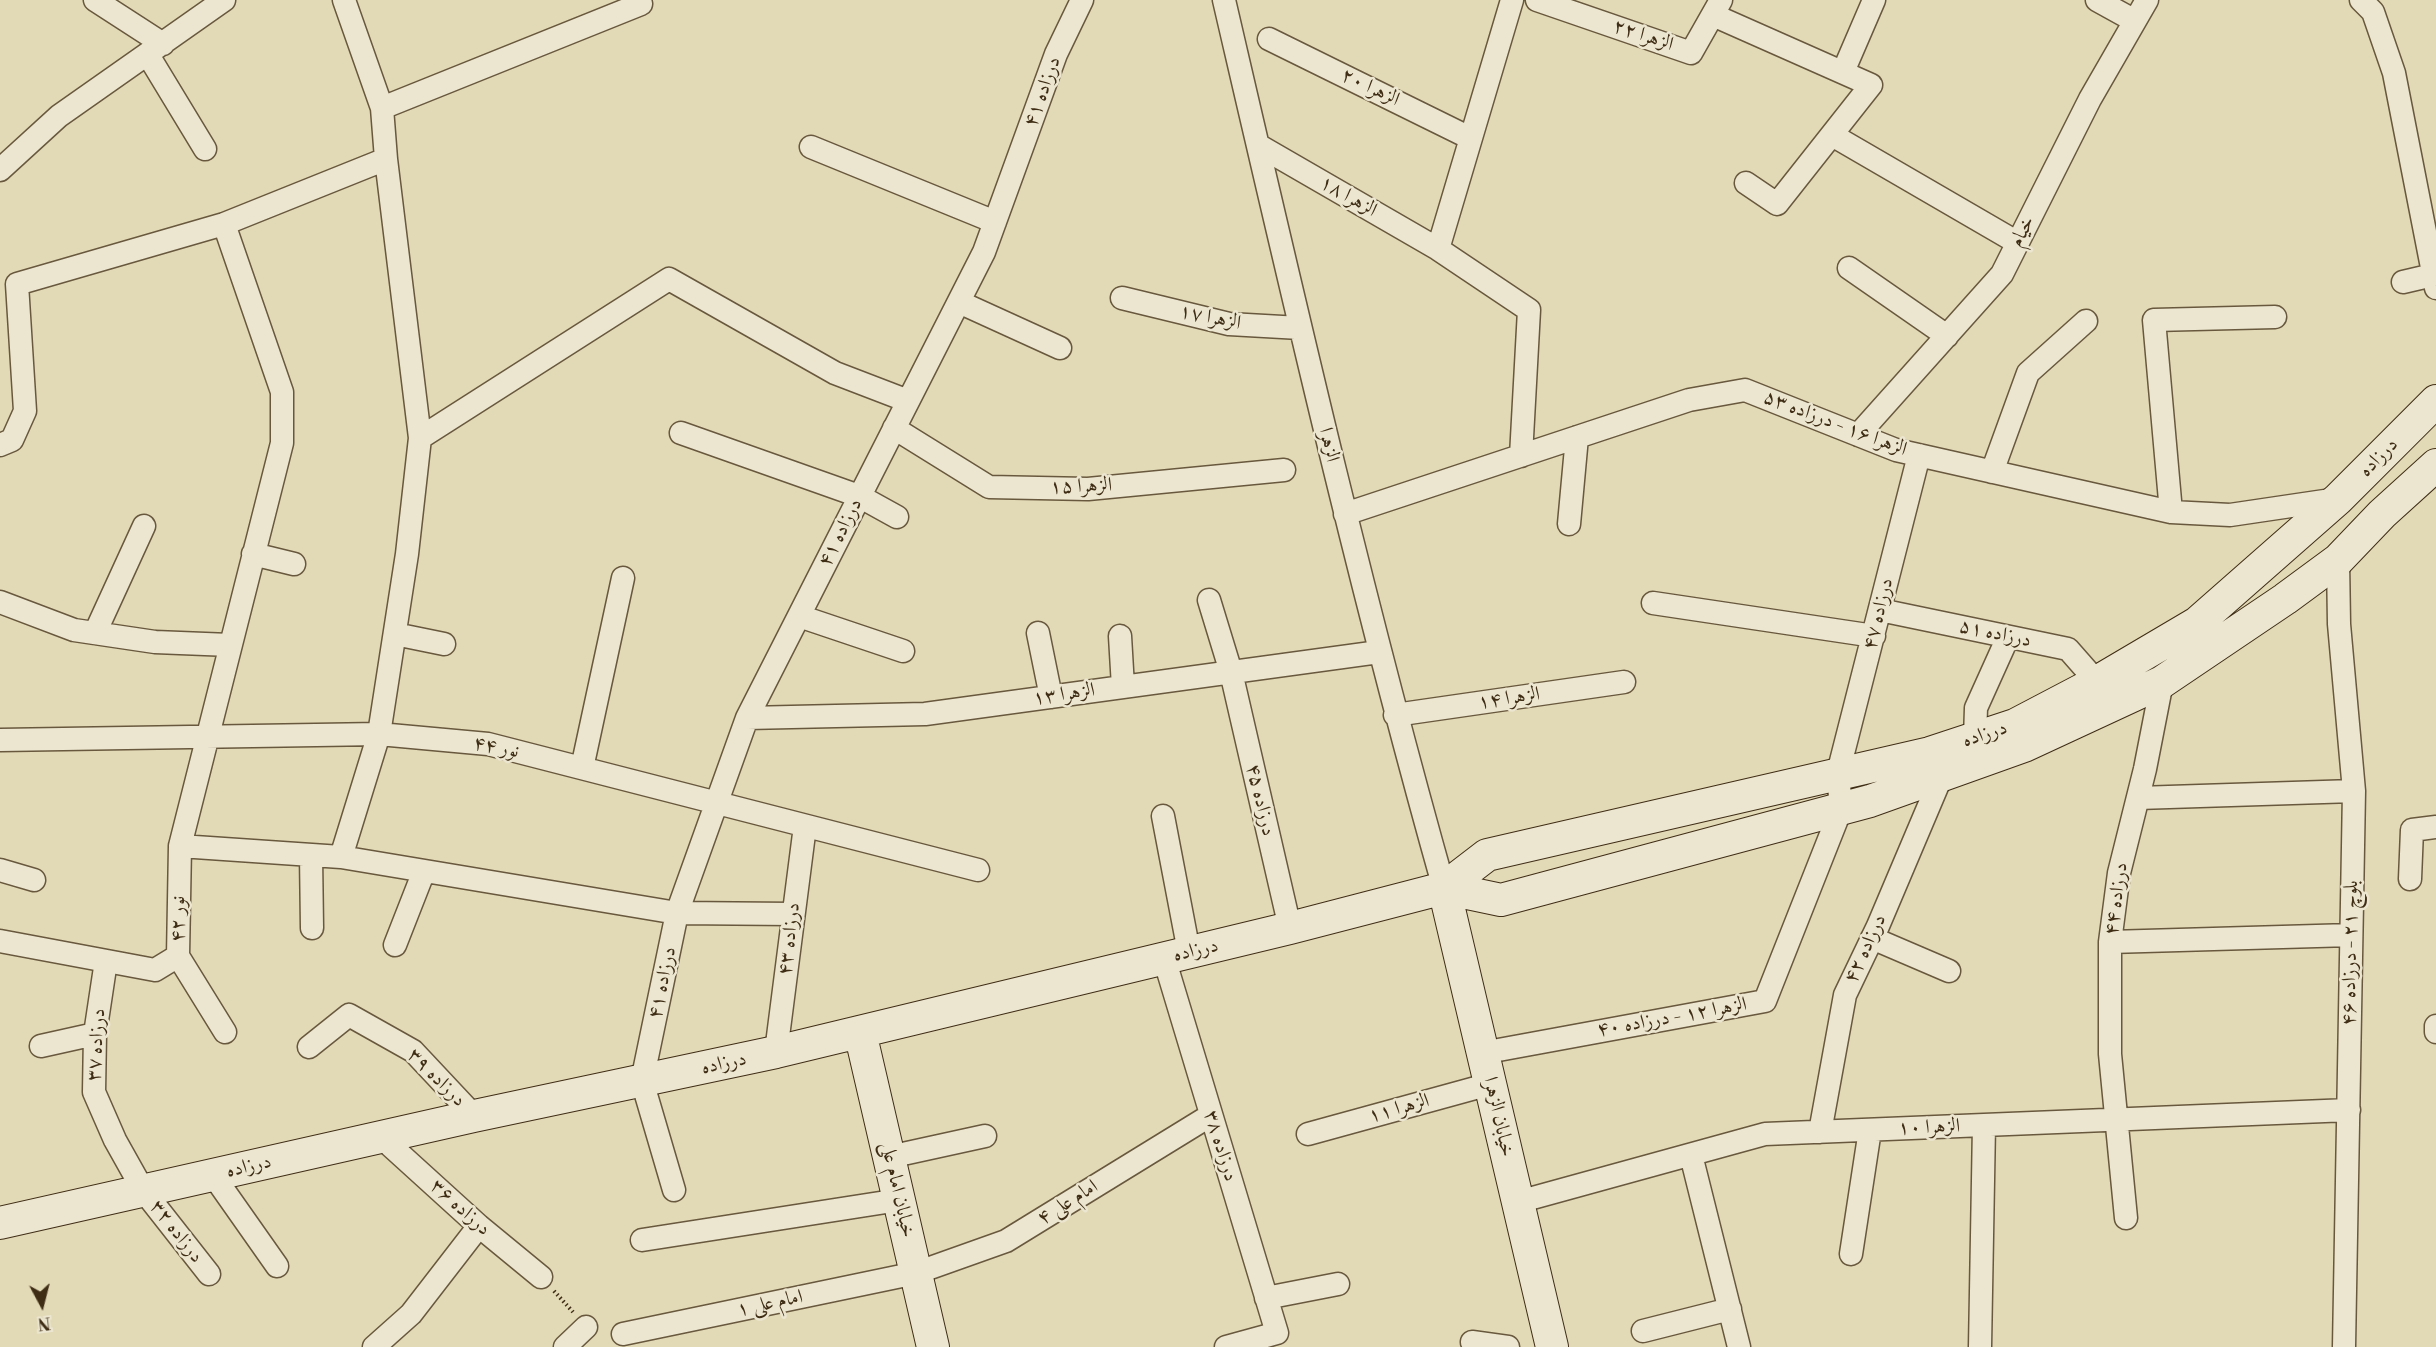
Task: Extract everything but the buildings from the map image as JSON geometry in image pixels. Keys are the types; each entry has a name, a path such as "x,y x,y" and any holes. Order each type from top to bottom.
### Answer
{"main road":[{"name":"درزاده","path":"0,1223 474,1116 776,1052 1290,928 1444,888 1487,855 1838,772 1930,753 2015,725 2097,682 2197,623 2338,499 2436,401"},
{"name":"درزاده","path":"1444,888 1501,900 1841,809 2024,746 2162,682 2338,560 2382,514 2436,465"},
{"name":"خیابان الزهرا","path":"1444,888 1552,1347"},
{"name":"خیابان امام علی","path":"860,1032 933,1347"}],"street":[{"path":"95,0 156,49 205,149"},
{"path":"0,170 59,116 224,0"},
{"path":"341,857 379,734 407,554 420,438 386,159 382,108 344,0"},
{"path":"382,108 641,4 640,0"},
{"name":"درزاده ۴۱","path":"642,1081 677,913 747,717 984,252 1056,54 1082,0"},
{"name":"الزهرا","path":"1224,0 1300,328 1379,652 1444,888"},
{"path":"1438,249 1512,0"},
{"name":"الزهرا ۲۲","path":"1537,0 1585,8 1691,53 1717,8"},
{"path":"1843,72 1874,0"},
{"path":"2097,0 2135,21"},
{"name":"خیام","path":"1858,435 2002,274 2090,99 2147,0"},
{"path":"2361,0 2373,12 2394,73 2435,281 2403,282"},
{"path":"1717,8 1871,85 1777,204 1746,183"},
{"name":"الزهرا ۲۰","path":"1269,39 1470,138"},
{"path":"1832,135 2018,243"},
{"name":"الزهرا ۱۸","path":"1258,145 1438,249 1528,310 1521,456"},
{"path":"812,147 995,222"},
{"path":"0,445 12,440 26,411 17,284 224,224 386,159"},
{"name":"نور ۴۲","path":"0,941 155,970 178,956 180,846 282,443 282,392 224,224"},
{"path":"1849,268 1947,336"},
{"path":"420,438 669,279 835,373 908,401"},
{"name":"الزهرا ۱۷","path":"1122,298 1229,324 1300,328"},
{"path":"959,302 1060,348"},
{"path":"2171,512 2154,320 2275,317"},
{"path":"1992,472 2028,373 2086,321"},
{"name":"الزهرا ۱۶ - درزاده ۵۳","path":"1345,514 1689,400 1745,390 1896,450 2171,512 2230,515 2338,499"},
{"name":"الزهرا ۱۵","path":"894,428 989,487 1088,489 1284,470"},
{"path":"681,433 860,496 897,517"},
{"path":"1569,524 1577,437"},
{"name":"درزاده ۴۷","path":"1841,809 1838,772 1919,455"},
{"path":"95,633 144,526"},
{"path":"253,554 294,564"},
{"name":"بلوچ ۲۱ - درزاده ۴۶","path":"2338,560 2339,624 2354,791 2344,1347"},
{"path":"582,768 623,578"},
{"name":"درزاده ۴۵","path":"1209,600 1231,672 1290,928"},
{"path":"0,602 74,630 155,642 230,645"},
{"path":"1653,603 1874,636"},
{"name":"درزاده ۵۱","path":"1880,610 2068,649 2097,682"},
{"path":"799,616 903,651"},
{"path":"1038,633 1051,697"},
{"path":"395,634 444,644"},
{"path":"1120,636 1124,687"},
{"path":"1975,738 1976,708 2008,637"},
{"name":"الزهرا ۱۳","path":"747,717 926,714 1379,652"},
{"name":"الزهرا ۱۴","path":"1395,716 1624,682"},
{"name":"درزاده ۴۴","path":"2126,1218 2110,1054 2110,942 2119,873 2138,798 2162,682"},
{"name":"نور ۴۴","path":"0,740 379,734 488,744 978,870"},
{"name":"درزاده ۴۲","path":"1820,1132 1845,995 1942,776"},
{"path":"2138,798 2354,791"},
{"name":"الزهرا ۱۲ - درزاده ۴۰","path":"1482,1053 1765,1001 1841,809"},
{"name":"درزاده ۳۸","path":"1163,816 1176,955 1211,1115 1277,1333 1226,1347"},
{"name":"درزاده ۴۳","path":"776,1052 805,826"},
{"path":"2410,879 2412,830 2436,826"},
{"path":"180,846 341,857 677,913 793,914"},
{"path":"311,855 312,928"},
{"path":"0,870 34,880"},
{"path":"394,945 424,871"},
{"path":"2110,942 2351,935"},
{"path":"1872,938 1949,971"},
{"path":"178,956 225,1032"},
{"name":"درزاده ۳۷","path":"106,961 96,1034 94,1092 115,1140 143,1190"},
{"name":"درزاده ۳۹","path":"309,1047 349,1015 412,1051 474,1116"},
{"path":"41,1046 96,1034"},
{"path":"642,1081 674,1190"},
{"name":"الزهرا ۱۱","path":"1308,1134 1490,1084"},
{"name":"الزهرا ۱۰","path":"1518,1202 1765,1134 2349,1110"},
{"name":"امام علی ۴","path":"916,1273 1006,1241 1211,1115"},
{"path":"1980,1347 1984,1125"},
{"path":"1851,1254 1870,1130"},
{"path":"889,1157 985,1136"},
{"name":"درزاده ۳۶","path":"381,1137 479,1226 541,1277"},
{"path":"1691,1155 1739,1347"},
{"path":"213,1175 277,1266"},
{"name":"درزاده ۳۲","path":"143,1190 209,1274"},
{"path":"642,1240 899,1200"},
{"path":"374,1347 411,1314 479,1226"},
{"name":"امام علی ۱","path":"623,1334 656,1337 916,1273"},
{"path":"1266,1298 1338,1284"},
{"path":"1643,1331 1730,1310"},
{"path":"565,1347 586,1327"},
{"path":"1472,1342 1508,1347"}],"path":[{"path":"541,1277 586,1327"}]}
